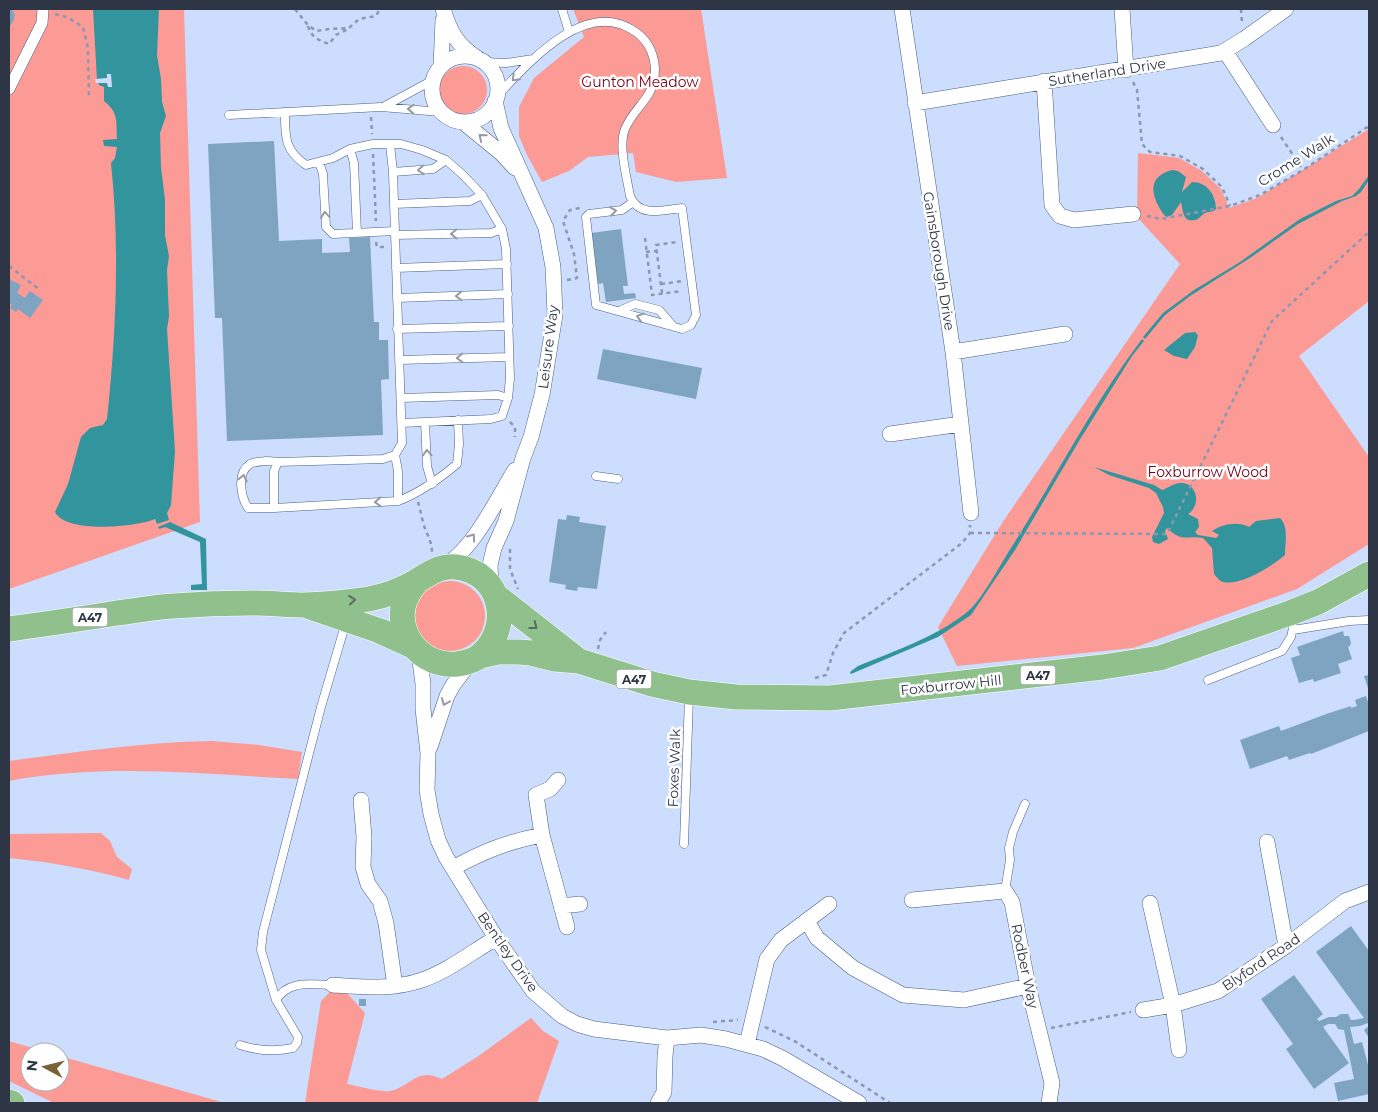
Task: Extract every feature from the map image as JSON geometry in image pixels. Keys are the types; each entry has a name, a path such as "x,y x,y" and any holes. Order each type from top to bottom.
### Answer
{"highway":[{"path":"430,562 468,570 479,576 493,592 500,612 498,629 492,643 475,658 451,665 440,664 428,659 416,649 405,633 402,618 404,602 409,591 430,562"},
{"name":"A47","path":"9,629 172,606 252,602 303,605 371,598 398,590 430,562"},
{"name":"Foxburrow Hill","path":"493,592 589,652 652,684 689,692 744,697 830,698 1103,668 1160,658 1291,622 1318,602 1369,574"},
{"name":"A47","path":"303,605 380,631 416,649"},
{"name":"Foxburrow Hill","path":"475,658 498,652 519,652 555,659 589,652"}],"street":[{"name":"Leisure Way","path":"443,9 450,31 464,49 481,61 494,74 496,99 502,128 546,228 553,267 555,315 542,395 506,522 494,548 490,565 493,592"},
{"name":"Leisure Way","path":"433,80 441,66 443,9"},
{"name":"Gainsborough Drive","path":"902,9 953,352 970,513"},
{"path":"1122,9 1126,70"},
{"name":"Sutherland Drive","path":"915,103 1221,53 1286,9"},
{"path":"9,89 42,23 43,10"},
{"path":"1225,50 1273,125"},
{"path":"441,66 448,61 463,56 481,61"},
{"path":"433,80 432,94 441,112"},
{"path":"1044,82 1052,205 1060,216 1074,220 1133,214"},
{"path":"463,122 479,118 491,108 496,99"},
{"name":"Leisure Way","path":"441,112 463,122 501,153 524,179"},
{"path":"953,352 1065,334"},
{"path":"890,434 961,424"},
{"name":"Leisure Way","path":"430,562 450,563 471,540 523,458"},
{"name":"Bentley Drive","path":"416,649 423,684 423,709 428,753 427,790 438,840 446,857 496,938 533,991 562,1016 577,1024 594,1029 667,1038 701,1035 747,1044 782,1058 858,1103"},
{"name":"Bentley Drive","path":"428,753 447,696 453,685 475,658"},
{"path":"558,780 550,788 536,795 542,835 567,927"},
{"path":"361,800 355,821 364,837 363,867 368,884 380,901 386,923 395,986"},
{"path":"453,868 481,853 505,844 542,835"},
{"path":"1268,842 1286,946"},
{"name":"Blyford Road","path":"1143,1010 1173,1005 1218,991 1286,946 1345,901 1369,892"},
{"path":"912,900 1008,897"},
{"name":"Rodber Way","path":"1008,897 1052,1083 1049,1103"},
{"path":"1150,903 1173,1005 1179,1050"},
{"path":"561,906 580,904"},
{"path":"747,1044 767,959 782,940 829,904"},
{"path":"807,920 817,938 853,968 903,994 964,1000 1028,986"},
{"path":"333,985 360,987 395,986 421,981 496,938"},
{"path":"658,1103 664,1092 667,1038"}],"lane":[{"path":"562,9 569,32"},
{"path":"496,99 533,59 569,32 586,24 605,21 624,25 641,34 651,48 655,68 653,88 633,114 624,130 622,146 632,202 638,208 650,212 682,208 696,315 691,325 682,329 596,305 586,219 589,214 622,210 632,202"},
{"path":"481,61 506,63 533,59"},
{"path":"381,107 433,80"},
{"path":"229,115 381,107 441,112"},
{"path":"285,112 285,133 289,148 296,158 306,164 333,158 350,148 373,144 401,144 422,150 446,160 463,175 482,195 502,229 507,264 510,378 508,398 502,416 491,419 402,423"},
{"path":"390,144 393,172 402,444 395,454 383,459 278,462 264,460 250,464 243,472 241,483 242,499 248,508 398,501 432,484 456,464 459,444 458,420"},
{"path":"350,148 354,163 357,233"},
{"path":"393,172 433,170 446,160"},
{"path":"319,162 323,174 326,227 332,234 376,232 491,233 502,229"},
{"path":"394,204 470,201 482,195"},
{"path":"396,268 507,264"},
{"path":"396,298 508,294"},
{"path":"619,311 635,304 660,310 673,326"},
{"path":"397,329 509,326"},
{"path":"400,360 509,357"},
{"path":"401,398 498,394 508,398"},
{"path":"426,422 427,466 432,484"},
{"path":"395,454 398,471 398,501"},
{"path":"274,508 274,471 278,462"},
{"path":"596,476 618,479"},
{"path":"240,1045 268,1051 293,1048 297,1042 298,1037 276,1000 261,950 263,932 321,707 347,620"},
{"path":"1208,680 1282,651 1288,645 1291,622 1369,620"},
{"name":"Foxes Walk","path":"684,844 689,692"},
{"path":"1008,897 1009,848 1013,832 1025,804"},
{"path":"276,1000 280,992 293,985 333,985"}],"path":[{"path":"295,9 316,32 318,40"},
{"path":"307,24 310,32 318,40 329,44 336,36 350,28 359,19 376,16 380,9"},
{"path":"43,10 67,17 83,27 88,48 89,96"},
{"path":"316,32 350,28"},
{"path":"1126,70 1137,90 1142,144 1150,152 1180,156 1203,169 1222,187 1230,206"},
{"path":"370,108 376,247 395,247"},
{"path":"1273,125 1303,170"},
{"name":"Crome Walk","path":"1133,214 1161,219 1230,206 1260,195 1303,170 1369,126"},
{"path":"970,533 1167,534 1272,321 1369,232"},
{"path":"645,238 652,295 686,290"},
{"path":"662,293 656,245 679,242"},
{"path":"646,252 656,251"},
{"path":"9,266 40,290"},
{"path":"661,284 684,281 683,273"},
{"path":"502,416 515,427 515,443"},
{"path":"414,494 422,511 423,522 432,543 430,562"},
{"path":"814,679 826,675 833,653 844,633 962,543 970,533 970,513"},
{"path":"510,548 510,570 518,589 524,595"},
{"path":"589,652 606,632"},
{"path":"589,652 606,652"},
{"path":"1040,1030 1143,1010"},
{"path":"753,1022 796,1042 890,1103"}],"green space":[{"path":"9,9 184,9 200,522 9,589"},
{"name":"Gunton Meadow","path":"573,9 701,9 727,178 676,182 636,172 633,153 588,157 569,171 542,182 519,136 519,107 534,78 584,37"},
{"path":"458,66 468,66 477,70 483,76 486,81 486,99 477,110 468,114 458,114 449,110 443,104 439,95 439,85 443,76 449,70"},
{"name":"Foxburrow Wood","path":"1369,129 1369,301 1299,356 1369,457 1369,544 1297,589 1133,648 957,666 938,627 1004,520 1180,264 1137,217 1138,153 1179,158 1202,171 1221,189 1229,208 1257,198"},
{"path":"457,581 470,587 479,596 483,602 485,616 483,630 475,641 464,649 443,651 436,649 425,641 417,630 415,609 417,602 425,591 436,583"},
{"path":"212,741 259,745 302,752 298,779 153,771 117,771 81,772 9,781 9,761 136,745"},
{"path":"101,833 110,841 117,857 132,869 129,880 70,866 9,858 9,834"},
{"path":"330,992 347,993 365,1013 347,1084 391,1091 421,1076 434,1076 442,1079 477,1057 531,1018 543,1031 559,1041 537,1103 305,1103 321,1001"},
{"path":"9,1041 20,1044 20,1086 9,1081"},
{"path":"70,1059 225,1103 54,1103 32,1092 70,1092"}],"shaded area":[{"path":"93,9 159,9 157,55 162,102 166,116 160,133 161,167 165,200 165,235 169,256 167,270 169,316 167,329 175,451 171,505 167,513 169,520 157,524 155,519 118,526 86,526 73,524 62,519 55,512 68,484 81,437 90,428 103,425 107,419 113,355 116,259 111,163 115,158 117,147 104,146 103,140 117,139 114,114 109,105 104,101 104,87 99,85 97,80"},
{"path":"1172,170 1178,171 1186,177 1182,192 1192,182 1202,184 1210,190 1216,204 1216,209 1205,213 1198,219 1189,220 1183,213 1181,202 1172,215 1167,217 1164,215 1156,201 1153,190 1159,176"},
{"path":"1369,175 1369,180 1356,196 1342,201 1298,224 1250,258 1190,296 1165,315 1145,339 1143,337 1163,313 1194,290 1240,262 1300,219 1336,201 1352,196"},
{"path":"1195,332 1198,335 1195,347 1187,359 1174,356 1164,350 1185,333"},
{"path":"1142,339 1144,341 1132,356 1079,441 1015,550 971,615 938,637 851,674 850,672 858,666 941,630 971,608 989,584 1106,390"},
{"path":"1094,467 1154,485 1162,490 1178,483 1191,487 1196,495 1196,500 1195,505 1188,514 1198,519 1199,527 1195,532 1198,535 1216,538 1219,535 1212,531 1225,525 1240,524 1249,527 1256,521 1280,518 1286,530 1285,555 1247,578 1230,582 1219,580 1214,574 1212,548 1203,538 1184,538 1172,533 1167,528 1165,531 1168,539 1159,544 1153,542 1152,537 1164,513 1156,493 1149,488 1109,475"},
{"path":"170,522 206,539 207,590 191,590 191,585 202,584 200,542 165,527 159,529 158,527"}],"pier":[{"path":"107,74 111,74 112,87 108,87 107,83 96,83 95,79 107,78"}],"building":[{"path":"9,9 12,9 15,15 9,27"},
{"path":"274,141 279,241 322,239 322,253 350,252 349,238 370,237 374,322 379,322 379,340 388,340 389,379 381,380 383,435 227,441 222,318 215,318 208,144"},
{"path":"621,229 628,286 623,286 624,294 635,293 636,298 606,302 603,283 598,284 591,233"},
{"path":"9,279 21,285 17,293 25,298 30,291 43,300 30,318 18,309 16,312 10,308 12,305 9,303"},
{"path":"603,349 702,368 696,399 597,379"},
{"path":"567,515 580,517 579,522 606,526 597,589 578,587 577,591 565,589 566,585 549,582 558,519 566,520"},
{"path":"1343,631 1344,636 1349,636 1351,643 1348,647 1352,659 1338,664 1341,673 1314,682 1313,679 1299,683 1291,658 1300,655 1297,647"},
{"path":"1369,675 1369,691 1364,676"},
{"path":"1366,696 1369,701 1369,731 1311,754 1289,760 1287,756 1250,769 1240,740 1279,726 1281,731 1329,713 1357,706 1355,700"},
{"path":"1351,926 1369,951 1369,1025 1368,1023 1350,1027 1354,1044 1362,1042 1369,1065 1369,1094 1338,1101 1334,1083 1354,1079 1344,1030 1338,1029 1335,1024 1328,1024 1323,1027 1349,1063 1314,1089 1286,1049 1293,1044 1261,999 1294,975 1323,1014 1317,1019 1319,1021 1341,1014 1348,1014 1351,1020 1364,1018 1316,952"},
{"path":"359,999 366,999 366,1006 359,1006"},
{"path":"1369,1026 1369,1038 1364,1030"}]}
